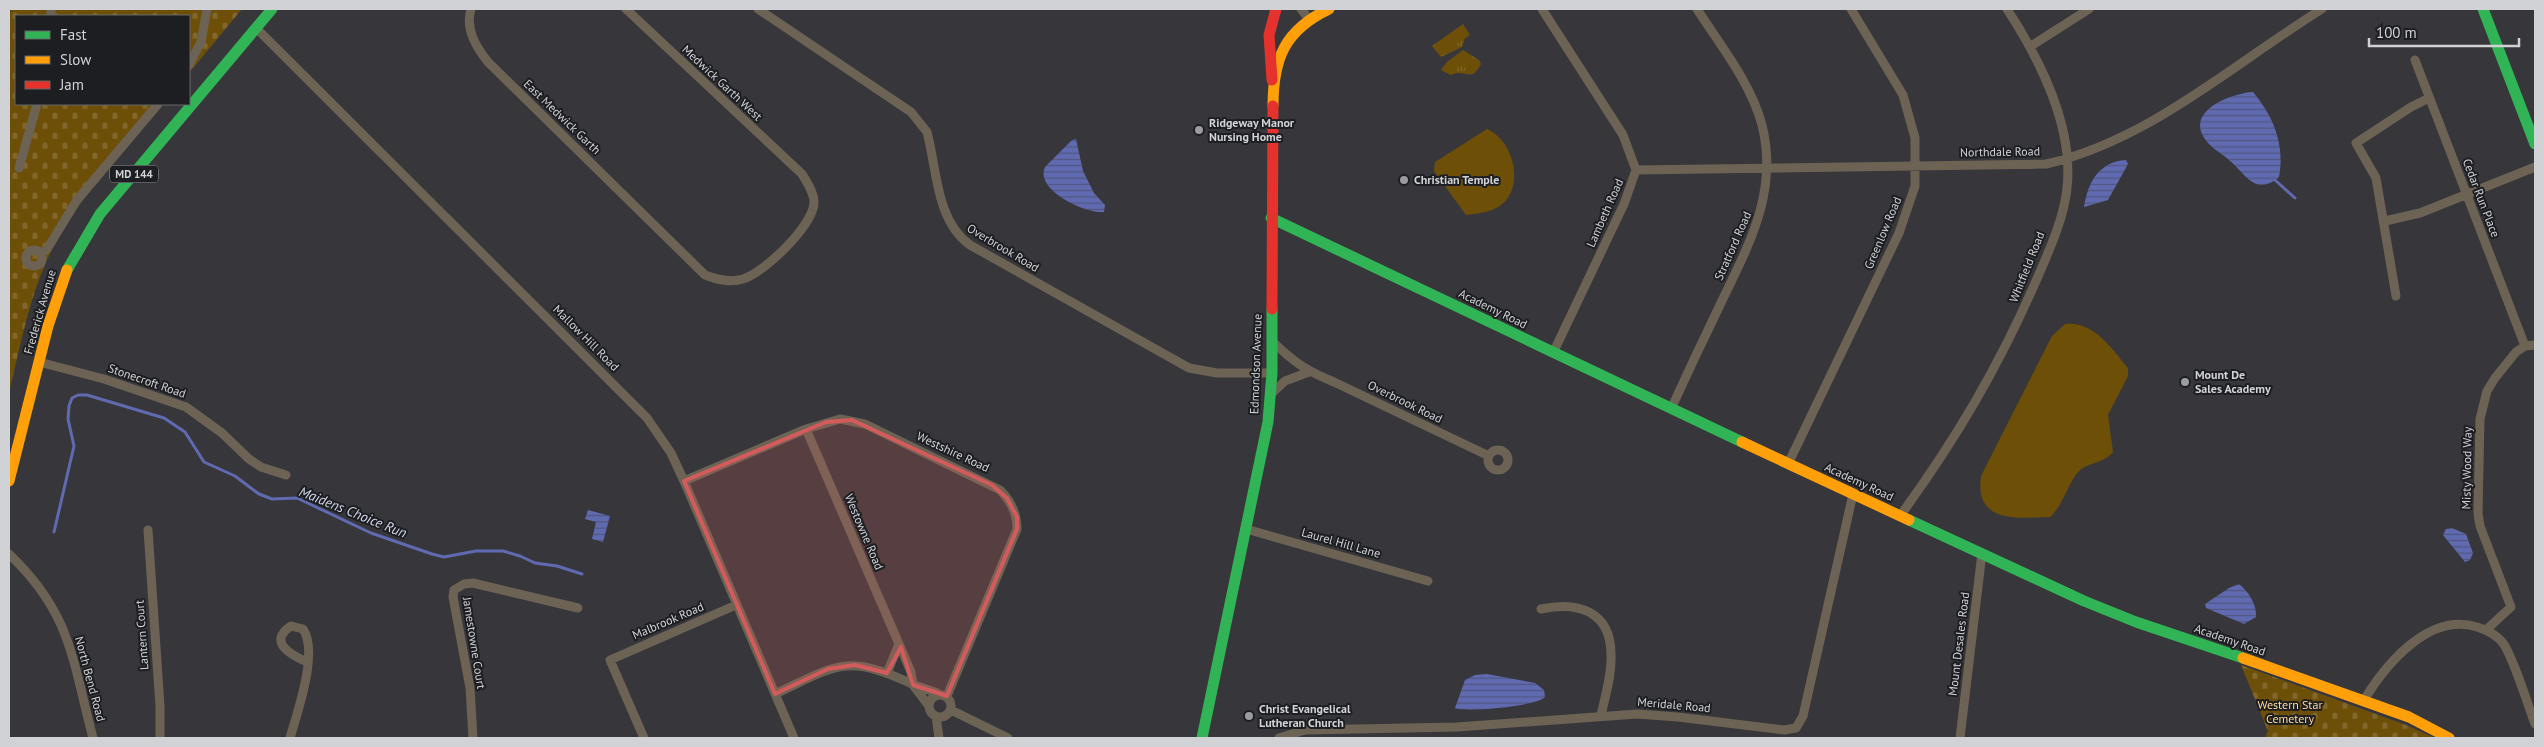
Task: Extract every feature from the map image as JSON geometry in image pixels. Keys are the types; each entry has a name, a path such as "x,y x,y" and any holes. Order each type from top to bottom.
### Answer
{"main road":[{"name":"Frederick Avenue","path":"9,481 62,279 89,230 272,9"},
{"path":"1273,86 1268,61 1269,38 1276,9"},
{"name":"Edmondson Avenue","path":"1202,738 1262,458 1271,394 1273,86 1276,69 1285,44 1299,26 1305,13 1328,9"},
{"path":"2483,9 2535,144"},
{"name":"Academy Road","path":"1271,218 1788,464 2084,602 2136,622 2364,700 2409,717 2449,738"}],"street":[{"path":"190,63 201,42 206,9"},
{"name":"Medwick Garth West","path":"626,9 802,174 814,201 811,217 803,228 752,276 731,282 706,275"},
{"name":"Overbrook Road","path":"758,9 912,112 920,122 928,138 948,220 959,237 970,245 1189,368 1217,373 1272,373"},
{"name":"Lambeth Road","path":"1542,9 1624,135 1636,170 1624,204 1553,353"},
{"name":"Stratford Road","path":"1671,408 1754,233 1761,213 1766,168 1762,124 1754,102 1697,9"},
{"name":"Greenlow Road","path":"1788,464 1899,233 1913,193 1916,166 1915,138 1903,95 1851,9"},
{"name":"Whitfield Road","path":"1900,516 1968,417 2008,344 2043,264 2067,189 2067,159 2042,66 2007,9"},
{"path":"2031,46 2089,9"},
{"name":"Northdale Road","path":"1636,170 2046,164 2067,159 2106,144 2152,120 2258,54 2322,9"},
{"name":"East Medwick Garth","path":"470,12 473,39 488,62 706,275"},
{"name":"Mallow Hill Road","path":"256,28 631,400 660,436 684,481 794,738"},
{"name":"Cedar Run Place","path":"2415,60 2525,346"},
{"path":"2396,296 2391,274 2385,221 2376,178 2356,143 2411,107 2430,98"},
{"path":"19,168 37,105"},
{"path":"41,254 47,249 77,200 157,105"},
{"path":"2385,221 2420,213 2535,167"},
{"name":"Overbrook Road","path":"1272,341 1295,363 1309,372 1334,382 1489,456"},
{"path":"2525,346 2535,345"},
{"name":"Misty Wood Way","path":"2486,630 2511,607 2484,538 2478,514 2482,404 2494,378 2516,352 2525,346"},
{"name":"Stonecroft Road","path":"39,362 104,379 186,407 222,433 249,459 261,467 286,475"},
{"path":"1271,394 1286,381 1309,372"},
{"name":"Westshire Road","path":"684,481 806,429 826,422 852,420 992,485 1007,498 1017,517 1017,529 943,695"},
{"name":"Westowne Road","path":"806,429 911,672 913,685"},
{"name":"Meridale Road","path":"1279,738 1305,730 1456,727 1601,716 1655,714 1784,730 1796,728 1803,716 1853,494"},
{"name":"Laurel Hill Lane","path":"1246,529 1428,581"},
{"name":"Lantern Court","path":"148,530 160,706 160,738"},
{"name":"Mount Desales Road","path":"1960,738 1982,553"},
{"name":"North Bend Road","path":"9,554 36,582 57,614 75,660 93,738"},
{"name":"Jamestowne Court","path":"473,738 470,688 453,598 454,590 464,584 487,585 578,608"},
{"name":"Malbrook Road","path":"644,738 610,660 736,605"},
{"path":"1542,609 1561,605 1575,606 1586,609 1603,624 1611,646 1612,658 1601,716"},
{"path":"2364,700 2385,670 2428,631 2452,624 2466,624 2486,630 2504,646 2535,724"},
{"path":"887,673 899,644"},
{"path":"290,738 304,692 307,662"},
{"path":"775,694 841,665 873,668 943,695 952,704 951,710 946,716 932,714 929,706 913,685"},
{"path":"929,706 932,698 943,695"},
{"path":"951,710 1008,738"},
{"path":"936,716 939,738"}],"highlighted area":[{"path":"852,420 992,485 1007,498 1017,517 1017,529 947,696 913,685 901,647 887,673 855,665 828,669 775,694 684,481 826,422"}],"green space":[{"path":"11,9 242,9 190,72 190,15 15,15 15,105 162,105 109,166 72,216 51,251 35,290 9,393 9,18"},
{"path":"1463,24 1470,35 1465,38 1462,47 1441,57 1432,46"},
{"path":"1463,50 1479,60 1481,64 1474,73 1456,73 1451,75 1441,70 1447,62"},
{"path":"1487,129 1505,145 1511,157 1514,182 1510,194 1503,203 1489,211 1466,215 1434,171 1435,162"},
{"path":"2065,324 2075,324 2093,331 2108,344 2128,368 2128,376 2108,415 2113,452 2110,456 2083,468 2075,475 2059,506 2050,517 2025,518 2001,515 1991,510 1984,503 1981,492 1981,476 2052,336"},
{"name":"Western Star Cemetery","path":"2241,665 2406,725 2435,738 2265,738 2268,731"}],"water":[{"path":"2253,92 2267,111 2279,143 2279,177 2271,183 2263,185 2251,181 2211,146 2205,140 2200,126 2207,110 2215,104 2225,99"},
{"path":"1076,139 1083,171 1094,193 1105,205 1104,212 1096,212 1075,205 1054,192 1047,184 1044,176 1045,167 1072,140"},
{"path":"2126,160 2128,164 2108,200 2084,207 2088,190 2101,169 2116,162"},
{"path":"588,510 610,516 603,542 592,539 596,522 585,519"},
{"path":"2452,528 2466,534 2473,553 2470,560 2465,562 2443,535 2446,529"},
{"path":"2239,584 2252,599 2256,617 2244,624 2206,608 2205,604 2229,588"},
{"path":"1487,674 1535,683 1544,690 1545,697 1530,703 1502,708 1473,710 1455,708 1465,680 1475,675"}],"waterway":[{"path":"2275,180 2295,198"},
{"name":"Maidens Choice Run","path":"54,532 74,446 68,419 69,406 72,398 78,395 87,395 164,418 185,432 204,462 235,476 259,494 272,499 297,498 371,533 444,557 476,551 503,551 535,563 557,566 582,574"}],"traffic: fast":[{"path":"67,270 100,214 272,9"},
{"path":"2483,9 2535,144"},
{"path":"1271,218 1742,442"},
{"path":"1202,738 1268,422 1272,373 1272,309"},
{"path":"1909,520 2084,601 2136,622 2243,658"}],"traffic: slow":[{"path":"1273,106 1276,74 1279,60 1285,47 1302,26 1329,9"},
{"path":"9,481 48,326 67,270"},
{"path":"1742,442 1909,520"},
{"path":"2243,658 2409,717 2449,738"}],"traffic: jam":[{"path":"1272,80 1269,35 1276,9"},
{"path":"1272,309 1273,106"}],"place":[{"name":"Ridgeway Manor Nursing Home","path":"1199,130"},
{"name":"Christian Temple","path":"1404,180"},
{"name":"Mount De Sales Academy","path":"2185,382"},
{"name":"Christ Evangelical Lutheran Church","path":"1249,716"}]}
